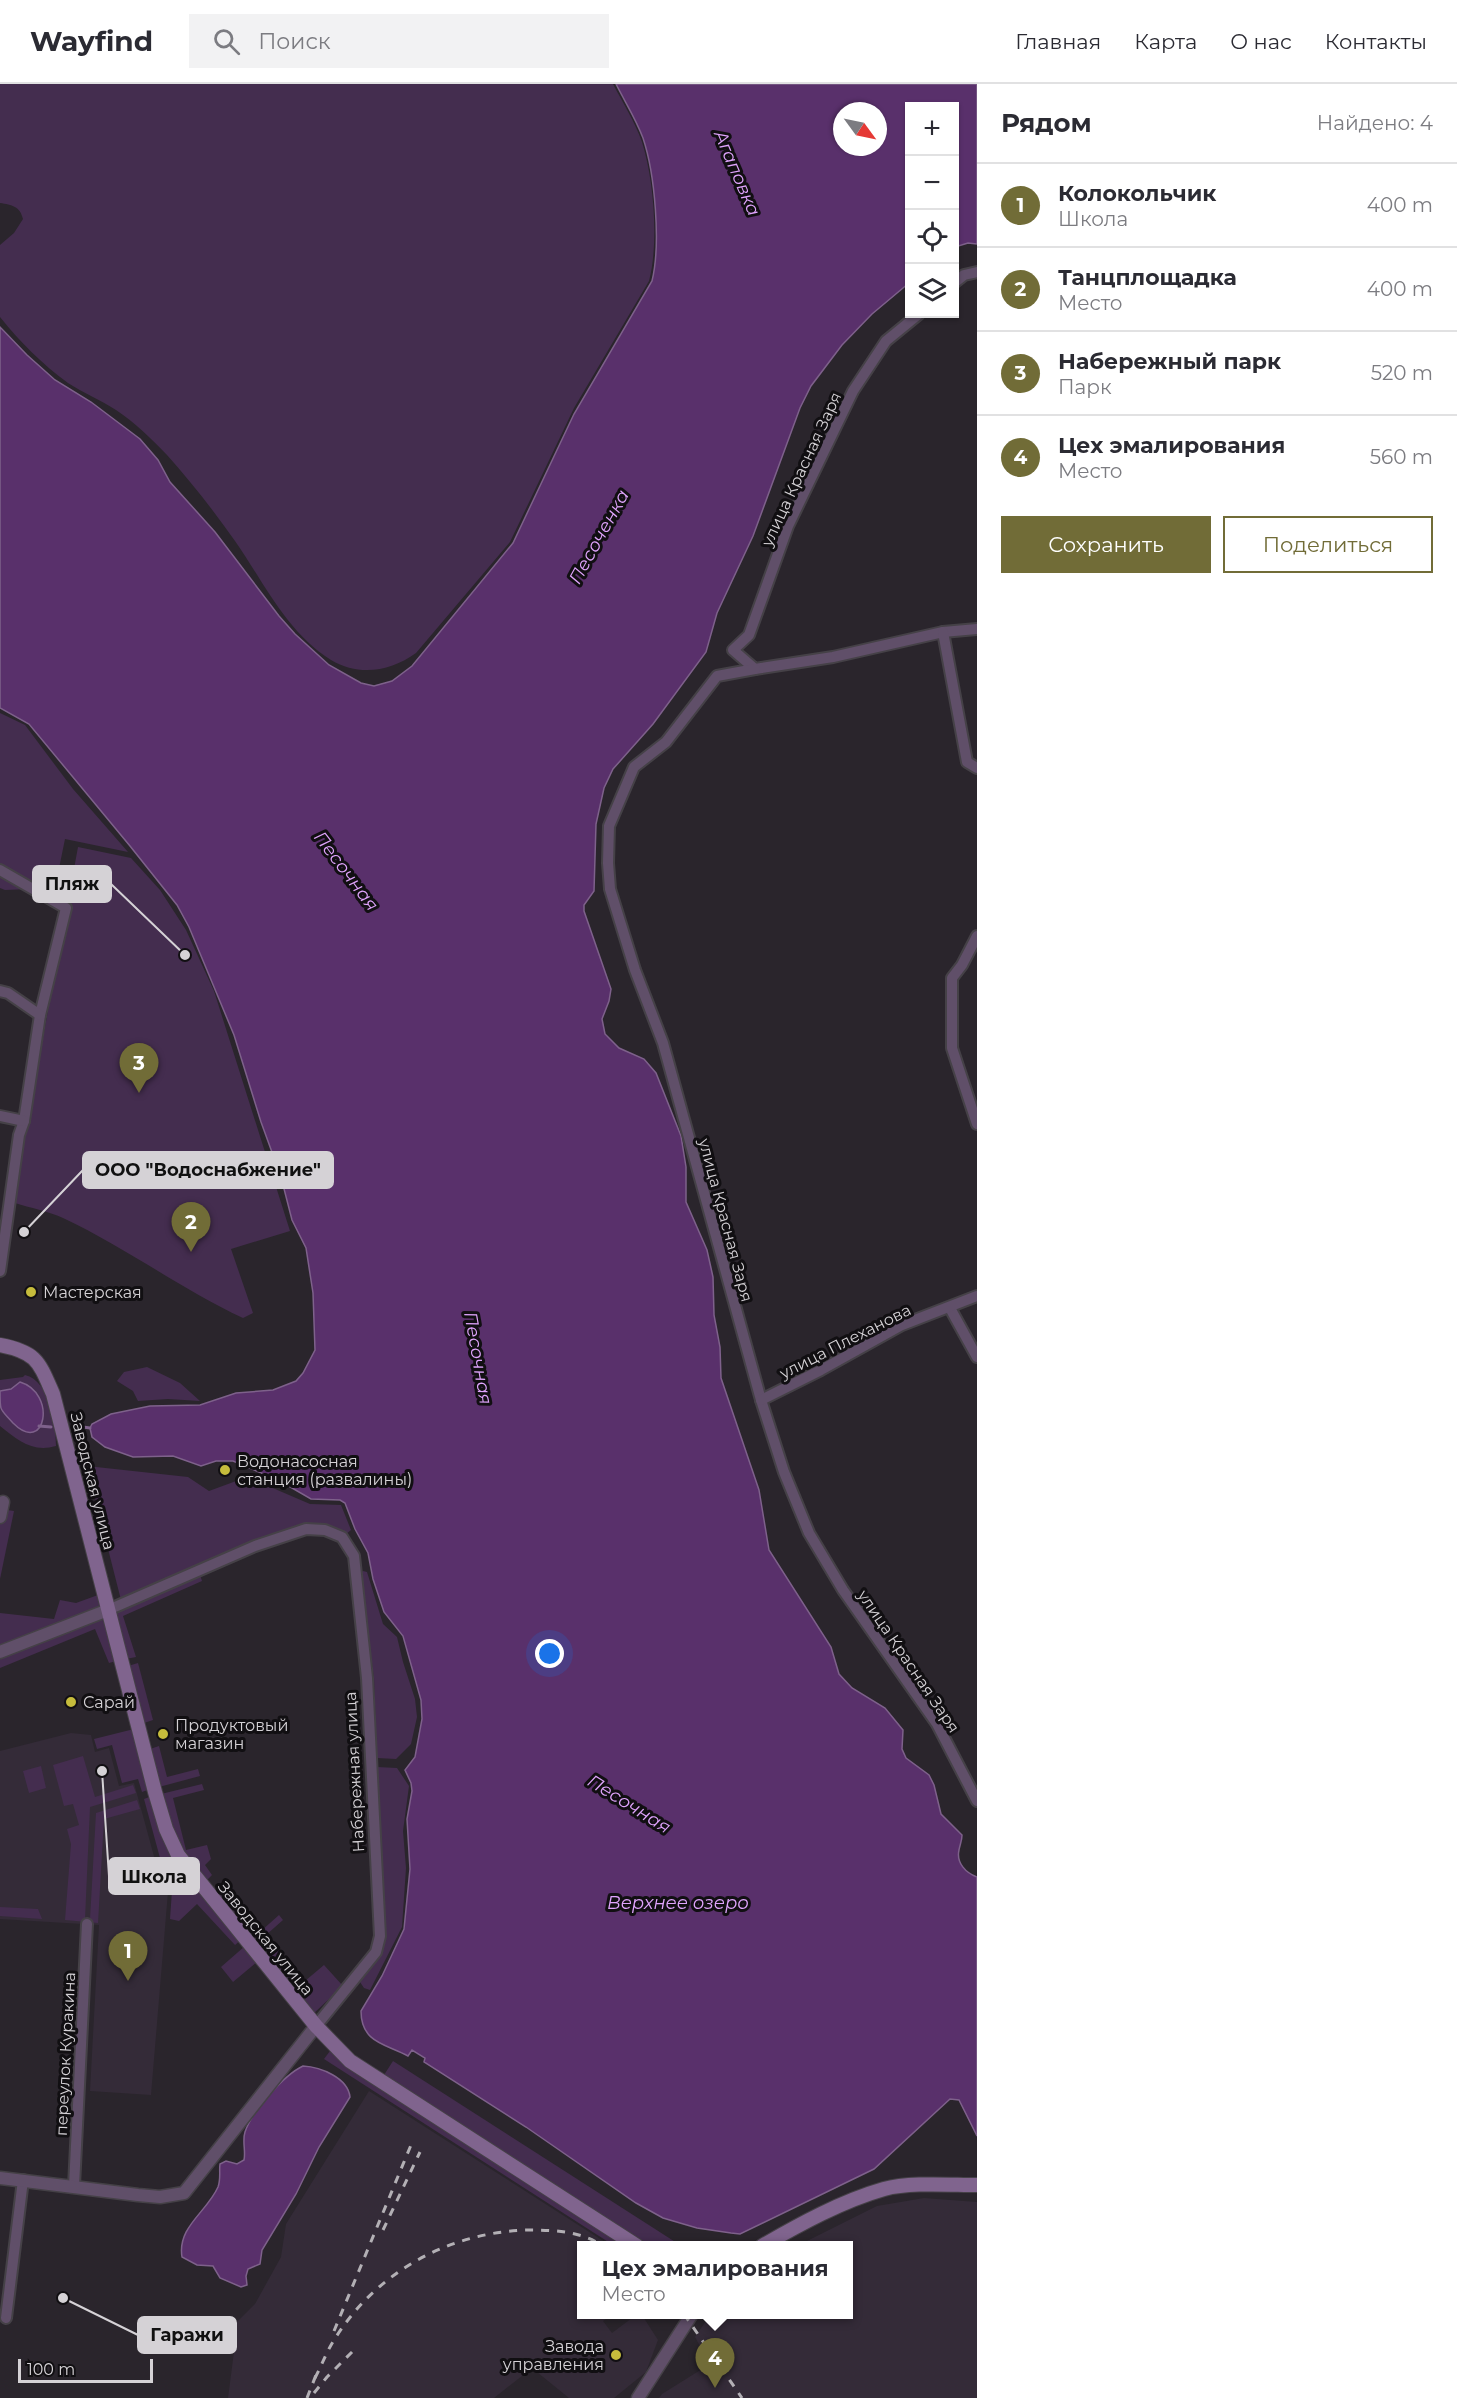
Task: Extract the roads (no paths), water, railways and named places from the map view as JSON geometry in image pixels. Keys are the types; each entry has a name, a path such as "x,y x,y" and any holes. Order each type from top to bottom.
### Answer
{"main road":[{"name":"Заводская улица","path":"0,1345 22,1349 36,1360 53,1394 163,1820 178,1855 316,2026 350,2061 629,2241"},
{"path":"771,2241 834,2208 886,2189 938,2184 977,2185"}],"street":[{"path":"959,280 964,275 977,272"},
{"name":"улица Красная Заря","path":"755,669 733,650 749,635 788,526 853,391 886,341 914,318"},
{"name":"улица Красная Заря","path":"977,629 943,632 833,657 717,676 666,741 634,767 609,826 608,863 610,889 635,970 663,1043 761,1400 784,1472 808,1533 843,1590 937,1724 977,1801"},
{"path":"943,632 968,762 977,768"},
{"path":"0,870 66,908 40,1016 24,1121 3,1212 0,1271"},
{"path":"977,936 962,965 952,978 952,1048 977,1124"},
{"path":"0,991 8,993 40,1016"},
{"path":"0,1116 24,1121"},
{"name":"улица Плеханова","path":"761,1400 822,1370 902,1325 977,1296"},
{"path":"950,1308 977,1357"},
{"path":"0,1517 3,1502"},
{"name":"Набережная улица","path":"74,2186 160,2197 184,2193 376,1952 380,1936 367,1678 354,1556 342,1538 325,1530 306,1530 255,1546 108,1610"},
{"path":"0,1652 108,1610"},
{"name":"переулок Куракина","path":"74,2186 87,1924"},
{"path":"0,2178 74,2186"},
{"path":"6,2318 23,2181"},
{"path":"638,2398 690,2319"}],"water":[{"name":"Верхнее озеро","path":"616,84 977,84 977,244 968,243 959,246 959,102 905,102 905,286 872,314 842,345 811,386 800,408 753,536 717,613 706,652 653,724 613,769 604,788 596,824 594,891 584,905 584,911 611,989 602,1019 605,1034 619,1048 644,1059 656,1073 681,1136 686,1167 686,1202 707,1250 713,1277 714,1315 720,1347 721,1378 759,1490 769,1550 831,1647 839,1674 852,1688 885,1708 903,1730 902,1749 906,1758 929,1775 934,1785 941,1814 962,1835 958,1855 960,1863 969,1873 977,1877 977,2136 959,2100 950,2099 874,2169 740,2234 697,2228 663,2218 636,2203 526,2127 424,2062 425,2058 412,2050 408,2056 383,2045 365,2030 361,2011 382,1976 404,1929 410,1869 407,1819 412,1791 405,1770 415,1757 422,1719 421,1700 403,1636 384,1612 373,1579 368,1553 345,1503 340,1500 311,1499 280,1481 233,1461 216,1461 201,1466 173,1456 133,1457 105,1447 92,1437 90,1428 92,1424 111,1414 150,1406 200,1405 236,1393 273,1390 296,1381 315,1350 313,1293 306,1248 292,1220 281,1177 234,1035 189,927 177,905 29,724 0,708 0,327 55,380 91,402 140,439 158,460 170,482 215,532 279,616 329,665 361,683 374,686 392,681 412,666 513,543 574,414 652,281 655,266 656,229 651,170 643,138"},
{"path":"20,1382 32,1388 43,1409 43,1419 33,1432 24,1431 13,1423 1,1407 0,1391 11,1389"},
{"path":"303,2066 325,2071 339,2079 348,2090 350,2097 319,2147 296,2194 262,2250 260,2264 248,2269 247,2285 241,2287 220,2278 213,2266 197,2265 182,2257 184,2237 218,2187 220,2164 226,2161 237,2164 244,2160 244,2135 254,2114 278,2085"}],"waterway":[{"path":"39,1426 51,1427"},
{"path":"83,1427 90,1428"}],"railway":[{"path":"334,2331 411,2145"},
{"path":"383,2230 420,2152"},
{"path":"315,2378 336,2337 373,2293 418,2260 444,2247 499,2232 528,2230 576,2234 595,2241"},
{"path":"687,2319 742,2398"},
{"path":"314,2393 357,2347"},
{"path":"307,2398 318,2370"}],"place":[{"name":"Пляж","path":"185,955"},
{"name":"Набережный парк","path":"139,1093"},
{"name":"ООО \"Водоснабжение\"","path":"24,1232"},
{"name":"Танцплощадка","path":"191,1252"},
{"name":"Мастерская","path":"31,1292"},
{"name":"Водонасосная станция (развалины)","path":"225,1470"},
{"name":"Сарай","path":"71,1702"},
{"name":"Продуктовый магазин","path":"163,1734"},
{"name":"Школа","path":"102,1771"},
{"name":"Колокольчик","path":"128,1981"},
{"name":"Гаражи","path":"63,2298"},
{"name":"Завода управления","path":"616,2355"},
{"name":"Цех эмалирования","path":"715,2388"}],"water label":[{"name":"Агаповка","path":"737,173"},
{"name":"Песоченка","path":"599,537"},
{"name":"Песочная","path":"346,871"},
{"name":"Песочная","path":"478,1358"},
{"name":"Песочная","path":"629,1804"}]}
